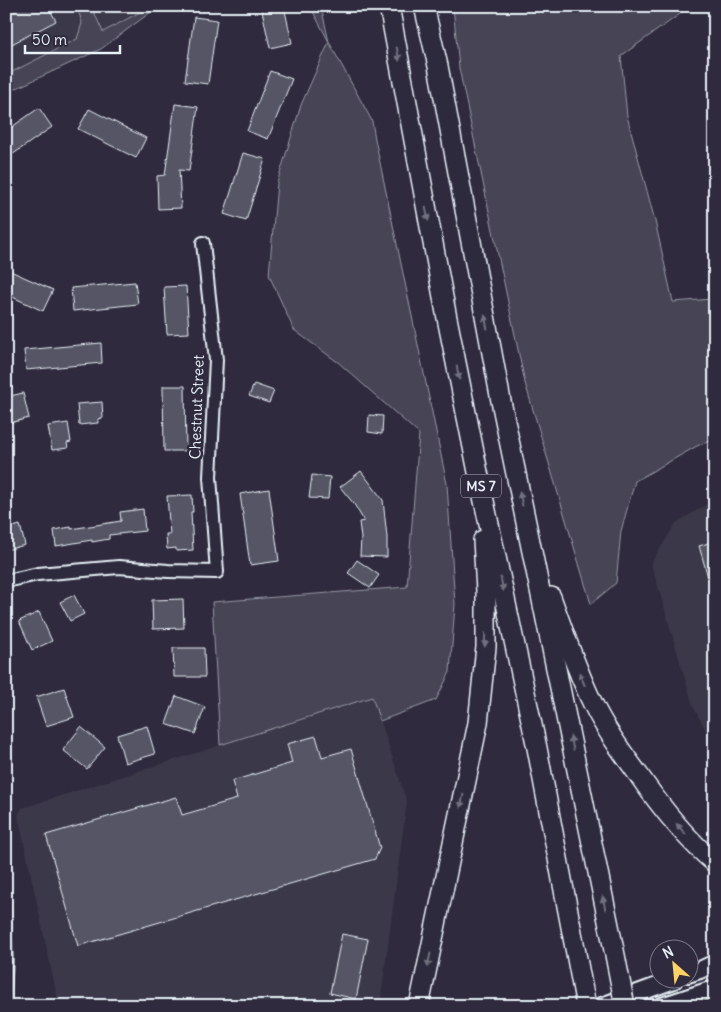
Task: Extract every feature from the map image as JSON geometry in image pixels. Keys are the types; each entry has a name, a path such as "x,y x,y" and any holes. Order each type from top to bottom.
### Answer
{"highway":[{"name":"MS 7","path":"389,6 446,313 537,748 586,1006"},
{"name":"MS 7","path":"424,6 440,76 501,402 625,1006"},
{"path":"419,1006 478,723 486,646 486,591 481,486"},
{"path":"529,534 572,653 593,704 620,751 656,801 699,850 715,863"}],"main road":[{"path":"698,971 715,962"},
{"path":"602,1006 648,989"},
{"path":"662,1006 715,990"}],"street":[{"name":"Chestnut Street","path":"6,582 38,574 119,567 217,572 210,478 216,360 203,243"}],"shaded area":[{"path":"6,6 159,6 101,49 6,93"},
{"path":"77,6 91,6 103,32 151,6 159,6 101,49 6,93 6,75 77,39 82,23"},
{"path":"310,6 321,6 329,42"},
{"path":"453,6 688,6 680,14 621,56 627,116 655,221 673,302 712,299 715,293 715,439 697,446 635,481 621,531 616,583 591,604 525,383 459,68"},
{"path":"329,42 372,121 447,484 455,604 450,672 436,700 380,721 372,697 220,745 212,602 407,587 419,434 339,363 294,330 269,275 277,183 301,105"},
{"path":"715,499 715,748 693,706 651,563 676,523"},
{"path":"373,697 407,802 380,1006 59,1006 18,815 22,808"}],"building":[{"path":"6,6 48,6 56,21 6,47"},
{"path":"261,6 284,6 292,43 270,48"},
{"path":"194,17 217,20 208,84 185,81"},
{"path":"270,71 292,79 268,139 247,131"},
{"path":"175,104 198,107 189,171 179,170 181,208 158,209 157,176 165,175"},
{"path":"39,108 52,127 6,159 6,131"},
{"path":"89,109 146,138 136,158 78,129"},
{"path":"243,153 265,159 246,221 224,214"},
{"path":"6,269 53,290 43,311 6,294"},
{"path":"135,282 138,304 73,311 71,288"},
{"path":"186,286 189,333 167,334 164,287"},
{"path":"101,343 102,363 26,370 24,350"},
{"path":"254,384 274,391 269,403 249,396"},
{"path":"163,386 185,386 186,451 164,451"},
{"path":"23,393 29,418 6,424 6,397"},
{"path":"102,402 103,418 98,419 98,423 79,425 77,404"},
{"path":"369,415 383,416 382,434 368,432"},
{"path":"68,423 71,442 67,443 68,448 52,450 48,426"},
{"path":"361,471 383,500 387,557 360,556 361,538 359,522 364,521 354,504 340,487"},
{"path":"312,475 330,477 328,499 309,498"},
{"path":"269,489 279,561 250,565 240,494"},
{"path":"192,495 193,550 176,551 176,548 167,549 166,534 170,534 167,496"},
{"path":"143,509 145,531 109,535 109,539 92,542 92,540 56,546 54,530 121,521 120,512"},
{"path":"20,525 25,545 6,550 6,529"},
{"path":"715,541 715,590 712,591 699,546"},
{"path":"357,560 379,575 370,588 348,573"},
{"path":"74,595 84,614 70,621 60,602"},
{"path":"183,599 184,628 153,629 152,600"},
{"path":"39,612 52,641 32,650 19,621"},
{"path":"173,648 204,648 205,677 174,677"},
{"path":"64,688 74,717 46,726 36,697"},
{"path":"176,696 205,707 195,734 166,724"},
{"path":"147,726 155,754 125,763 117,735"},
{"path":"81,727 105,747 87,769 63,750"},
{"path":"316,736 322,757 351,749 380,848 375,859 78,946 46,835 176,797 182,815 237,799 232,781 292,763 287,744"},
{"path":"342,934 368,939 356,999 330,993"}],"waterway":[{"path":"6,874 9,887 12,961 9,1006"}]}
